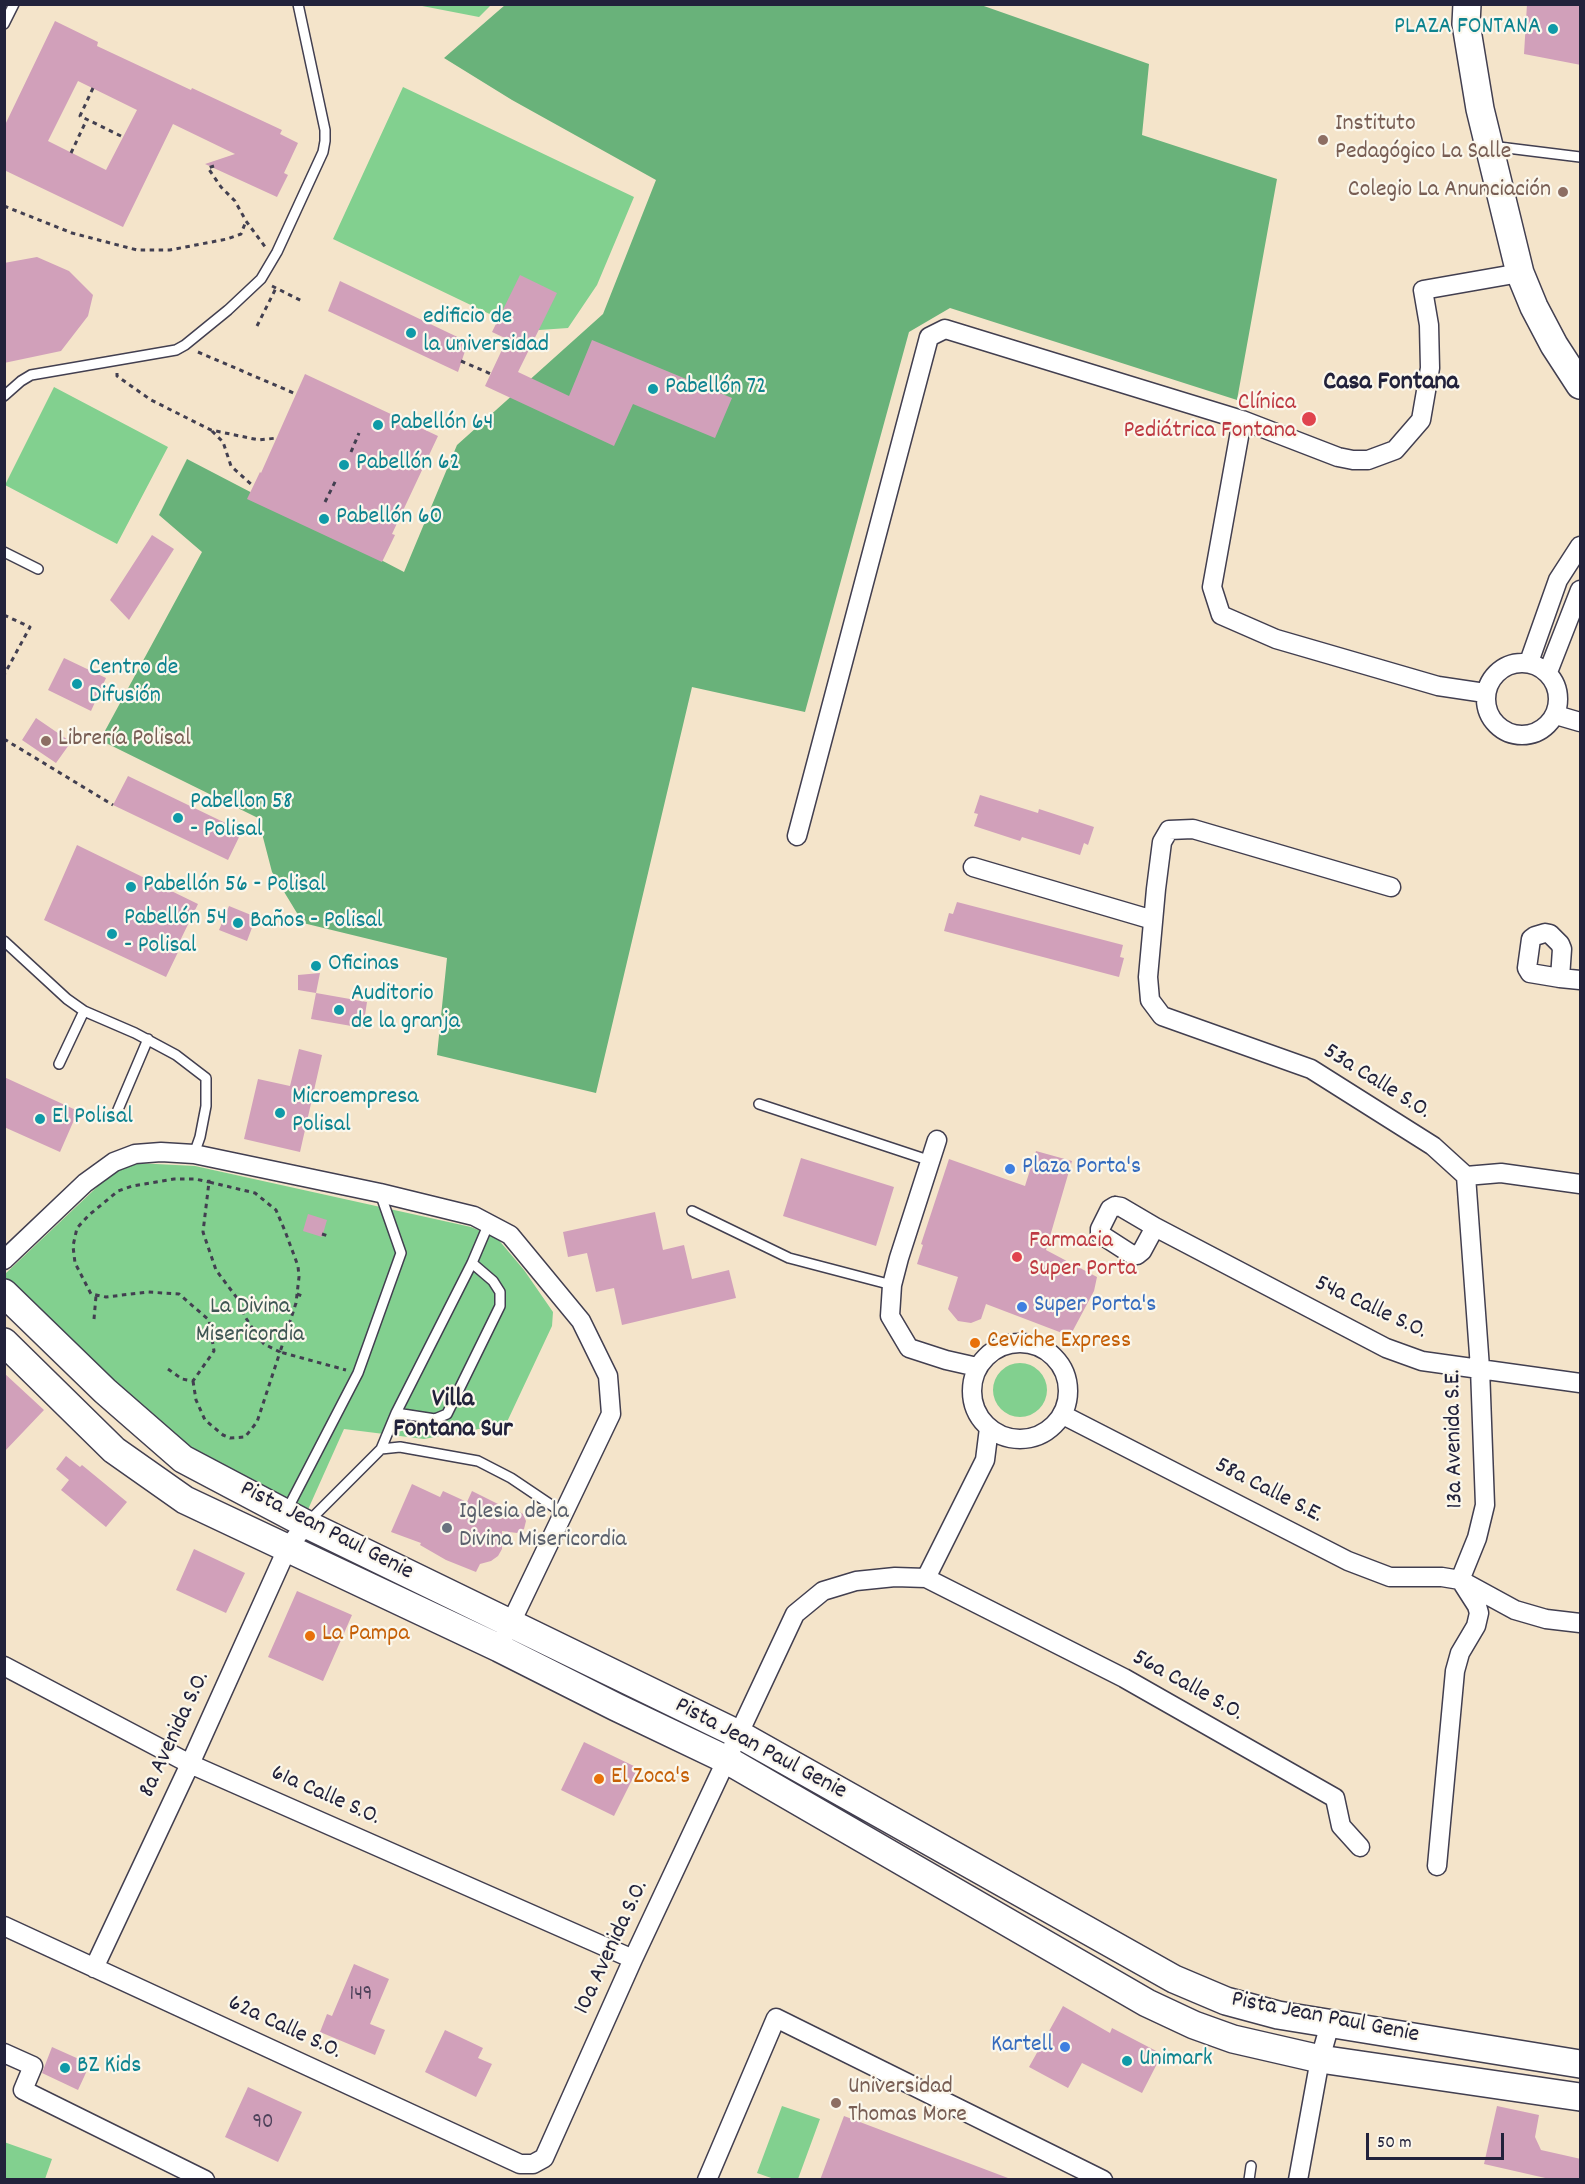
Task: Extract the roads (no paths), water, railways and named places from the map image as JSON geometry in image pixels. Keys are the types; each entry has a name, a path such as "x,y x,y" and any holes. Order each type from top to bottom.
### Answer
{"main road":[{"path":"1467,4 1466,24 1480,109 1520,273 1534,307 1554,345 1581,385"},
{"name":"Pista Jean Paul Genie","path":"4,1293 105,1391 183,1459 296,1518 505,1636 616,1707 727,1760 1147,2003 1194,2025 1233,2039 1320,2059 1581,2097"},
{"name":"Pista Jean Paul Genie","path":"4,1342 114,1450 185,1500 287,1549 505,1636 740,1735 1174,1979 1226,2001 1278,2015 1581,2064"}],"street":[{"path":"797,836 929,337 945,329 1242,420 1338,457 1368,460 1395,450 1420,420 1430,368 1429,325 1423,290 1520,273"},
{"path":"1242,420 1212,587 1221,615 1276,639 1438,686 1485,693"},
{"path":"1529,662 1558,580 1581,546"},
{"path":"1548,672 1581,590"},
{"path":"1529,662 1548,672 1557,688 1559,700 1556,715 1545,728 1521,736 1501,729 1491,719 1486,709 1485,693 1490,679 1501,668 1511,663 1529,662"},
{"path":"1556,715 1581,722"},
{"path":"973,867 1153,921 1162,842 1168,830 1193,828 1391,887"},
{"name":"53a Calle S.O.","path":"1153,921 1148,977 1150,1000 1162,1016 1311,1069 1433,1146 1466,1176"},
{"path":"1560,978 1581,980"},
{"path":"937,1140 899,1258 892,1285 890,1316 909,1348 977,1367"},
{"path":"4,1260 85,1183 114,1162 135,1154 161,1152 194,1155 380,1193 474,1216 510,1235 581,1321 608,1376 611,1414 505,1636"},
{"path":"1466,1176 1501,1173 1581,1184"},
{"name":"13a Avenida S.E.","path":"1460,1580 1477,1538 1485,1505 1480,1368 1466,1176"},
{"name":"54a Calle S.O.","path":"1155,1227 1386,1348 1422,1361 1581,1383"},
{"path":"1019,1342 1036,1345 1051,1353 1062,1366 1068,1382 1068,1399 1063,1415 1052,1428 1038,1436 1021,1439 1004,1437 989,1428 978,1415 972,1400 972,1383 977,1367 988,1354 1003,1345 1019,1342"},
{"name":"58a Calle S.E.","path":"1063,1415 1348,1561 1390,1576 1442,1577 1460,1580"},
{"path":"926,1578 985,1460 989,1428"},
{"name":"8a Avenida S.O.","path":"94,1968 190,1764 287,1549 296,1518"},
{"name":"10a Avenida S.O.","path":"544,2158 633,1959 795,1614 823,1591 856,1581 895,1577 926,1578"},
{"name":"56a Calle S.O.","path":"926,1578 1124,1678 1335,1798 1341,1826 1360,1847"},
{"path":"1460,1580 1515,1610 1546,1619 1581,1623"},
{"path":"1437,1866 1455,1671 1460,1653 1476,1626 1479,1613 1460,1580"},
{"name":"61a Calle S.O.","path":"4,1666 190,1764 633,1959"},
{"name":"62a Calle S.O.","path":"4,1926 520,2164 533,2164 544,2158"},
{"path":"707,2180 776,2018 1103,2180"},
{"path":"1298,2180 1320,2059 1330,2024"},
{"path":"4,2053 33,2066 23,2090 205,2180"}],"lane":[{"path":"4,24 14,4"},
{"path":"4,396 31,375 163,353 185,345 261,279 277,252 323,152 325,141 325,130 298,4"},
{"path":"1489,145 1581,157"},
{"path":"4,552 38,569"},
{"path":"4,941 67,999 84,1011 148,1039 176,1055 206,1078 206,1106 194,1155"},
{"path":"59,1064 84,1011"},
{"path":"117,1112 148,1039"},
{"path":"759,1104 931,1161"},
{"path":"296,1518 358,1373 401,1253 380,1193"},
{"path":"692,1211 789,1258 892,1285"},
{"path":"296,1518 319,1513 326,1503 381,1449 396,1413 472,1263 489,1223"},
{"path":"396,1413 435,1419 447,1414 501,1306 500,1292 493,1281 472,1263"},
{"path":"381,1449 400,1447 478,1461 512,1478 563,1513"},
{"path":"1249,2180 1251,2166"}],"place":[{"name":"PLAZA FONTANA","path":"1553,29"},
{"name":"Instituto Pedagógico La Salle","path":"1323,140"},
{"name":"Colegio La Anunciación","path":"1563,192"},
{"name":"edificio de la universidad","path":"411,333"},
{"name":"Pabellón 72","path":"653,389"},
{"name":"Clínica Pediátrica Fontana","path":"1309,419"},
{"name":"Pabellón 64","path":"378,425"},
{"name":"Pabellón 62","path":"344,465"},
{"name":"Pabellón 60","path":"324,519"},
{"name":"Centro de Difusión","path":"77,684"},
{"name":"Librería Polisal","path":"46,741"},
{"name":"Pabellon 58 - Polisal","path":"178,818"},
{"name":"Pabellón 56 - Polisal","path":"131,887"},
{"name":"Baños - Polisal","path":"238,923"},
{"name":"Pabellón 54 - Polisal","path":"112,934"},
{"name":"Oficinas","path":"316,966"},
{"name":"Auditorio de la granja","path":"339,1010"},
{"name":"Microempresa Polisal","path":"280,1113"},
{"name":"El Polisal","path":"40,1119"},
{"name":"Plaza Porta's","path":"1010,1169"},
{"name":"Farmacia Super Porta","path":"1017,1257"},
{"name":"Super Porta's","path":"1022,1307"},
{"name":"Ceviche Express","path":"975,1343"},
{"name":"Iglesia de la Divina Misericordia","path":"447,1528"},
{"name":"La Pampa","path":"310,1636"},
{"name":"El Zoca's","path":"599,1779"},
{"name":"Kartell","path":"1065,2047"},
{"name":"Unimark","path":"1127,2061"},
{"name":"BZ Kids","path":"65,2068"},
{"name":"Universidad Thomas More","path":"836,2103"}],"district":[{"name":"Casa Fontana","path":"1391,384"},
{"name":"Villa Fontana Sur","path":"453,1416"}],"park label":[{"name":"La Divina Misericordia","path":"250,1323"}]}
